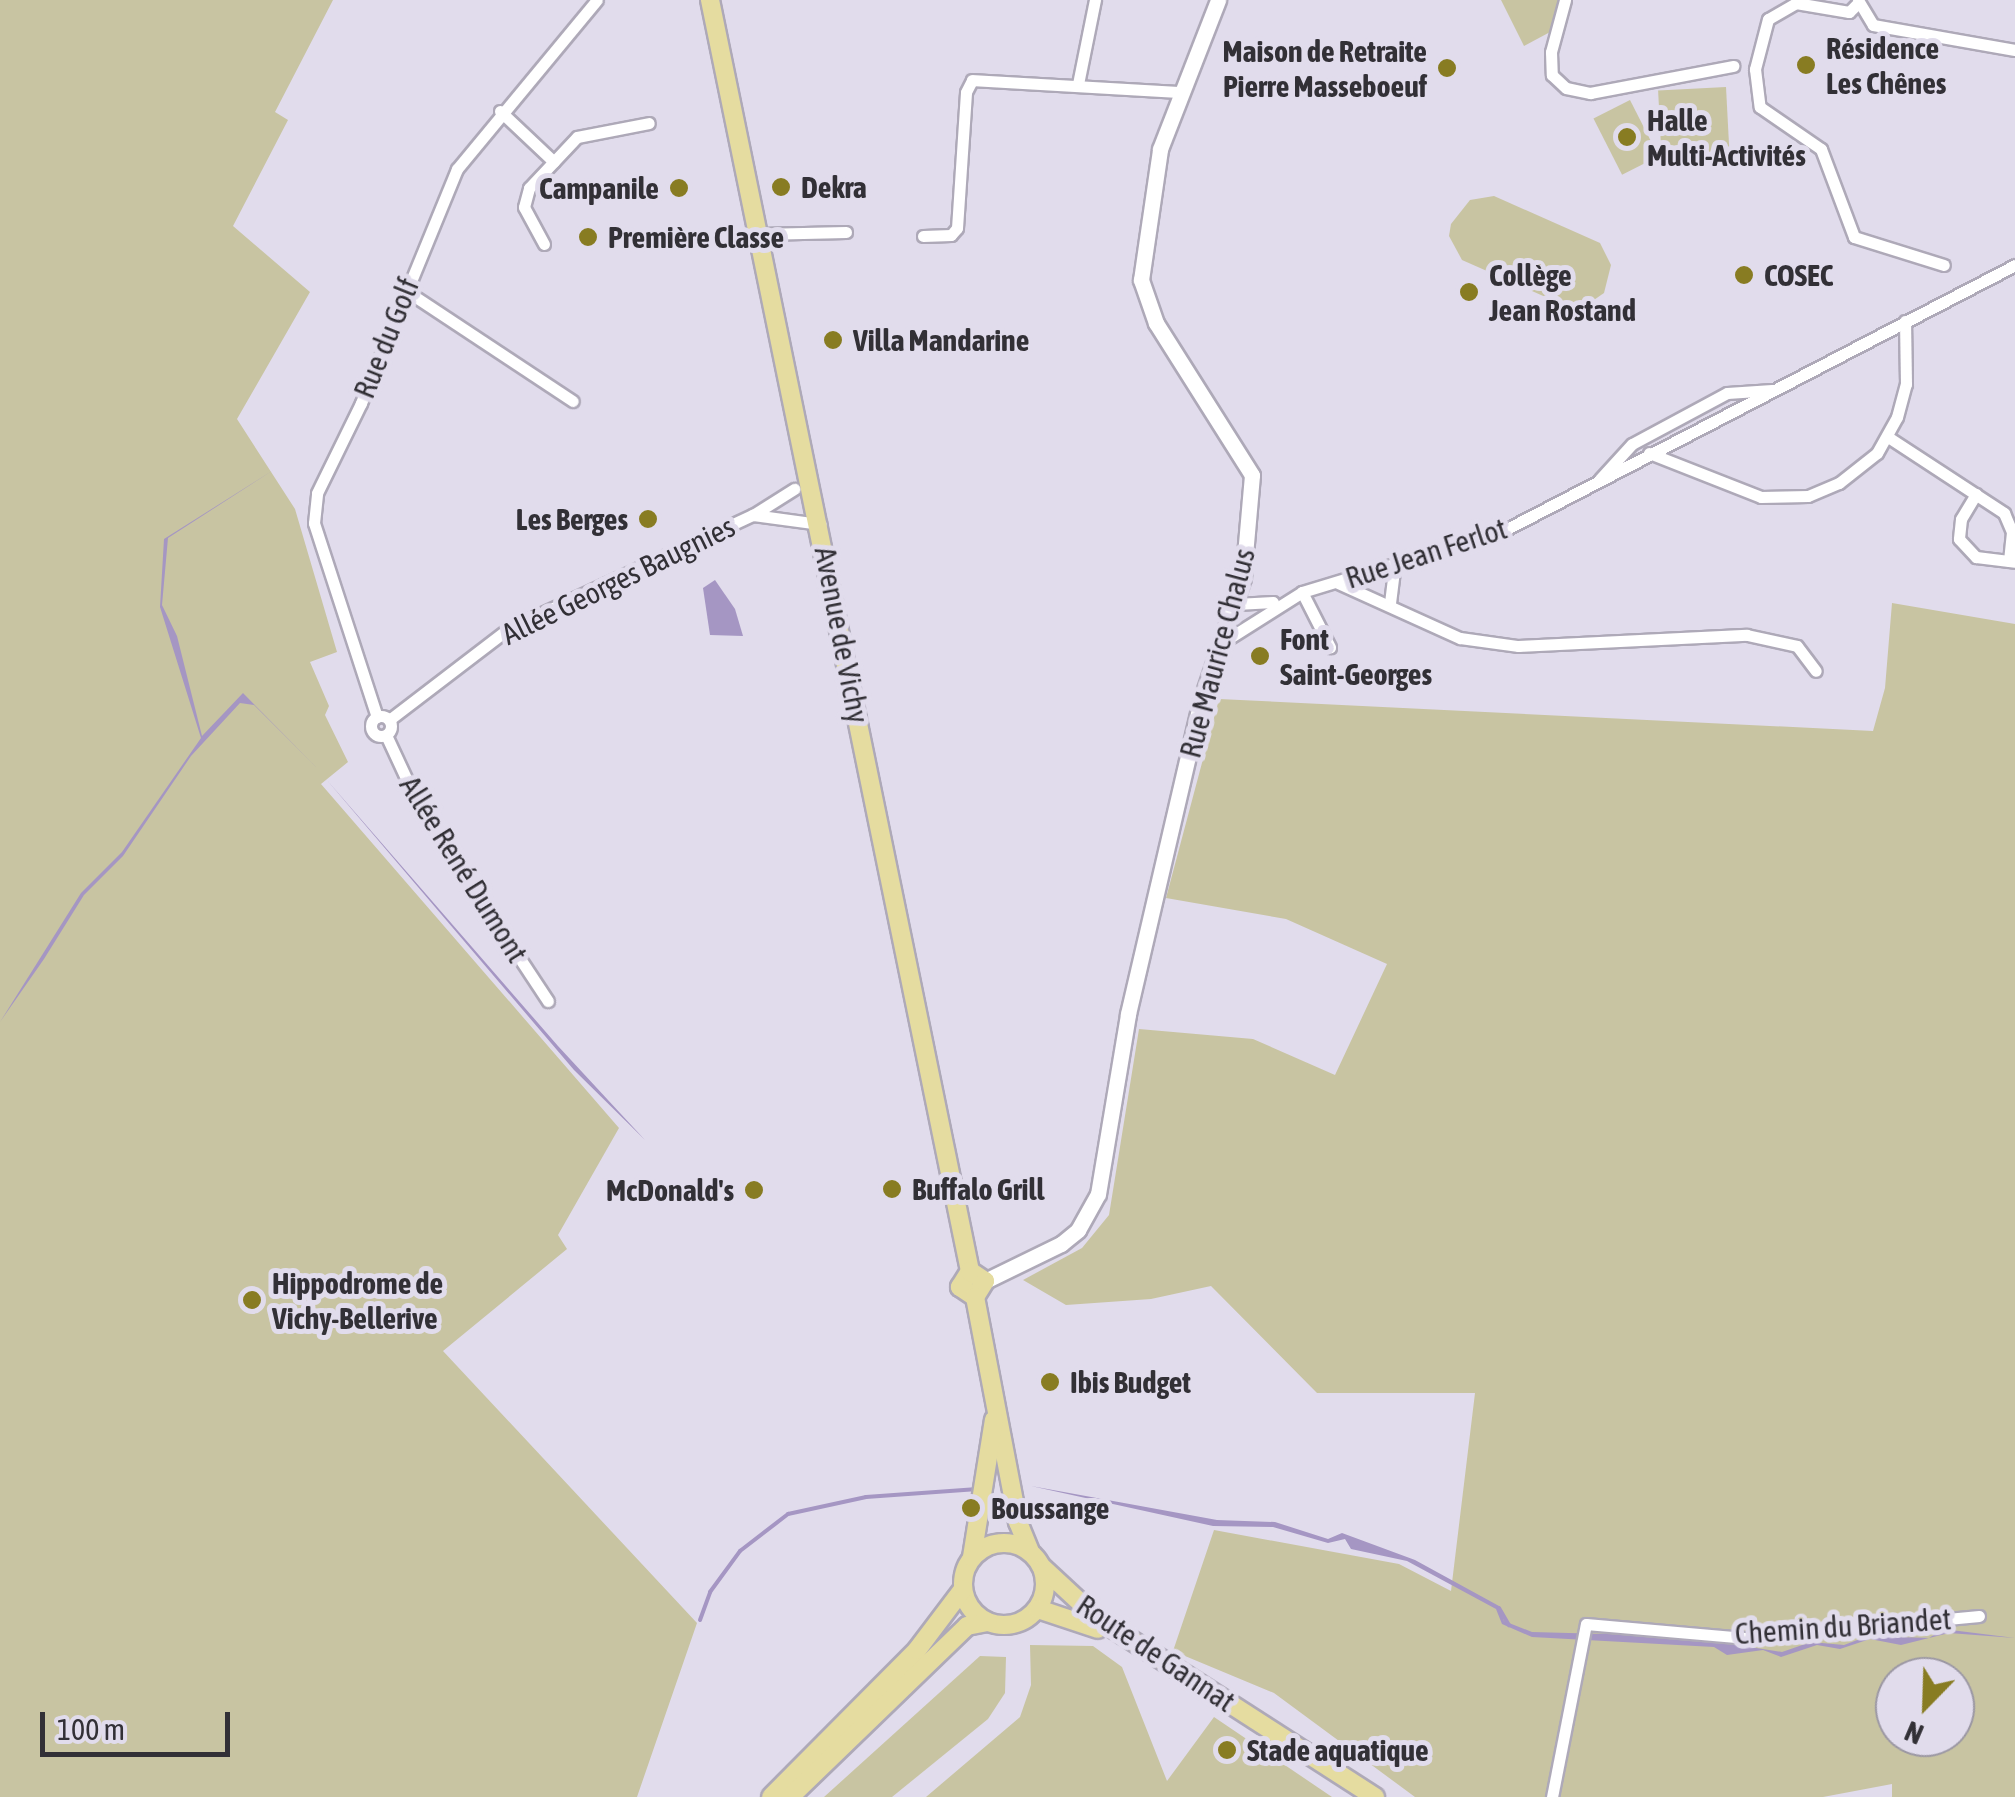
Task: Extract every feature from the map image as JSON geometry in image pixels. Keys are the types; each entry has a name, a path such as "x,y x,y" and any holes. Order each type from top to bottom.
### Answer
{"main road":[{"name":"Avenue de Vichy","path":"710,0 977,1283 1018,1522 1030,1551"},
{"name":"Avenue de Vichy","path":"971,1558 994,1440 994,1390"},
{"path":"771,1797 917,1650 963,1589 971,1558 999,1542 1030,1551 1043,1568 1046,1589 1038,1609 1020,1622 968,1626 790,1797"},
{"name":"Route de Gannat","path":"1043,1568 1098,1618 1374,1797"},
{"path":"963,1589 971,1609 988,1622"},
{"name":"Route de Gannat","path":"1038,1609 1091,1625 1353,1797"}],"street":[{"name":"Rue du Golf","path":"383,718 342,625 314,510 456,169 500,111 597,0"},
{"path":"1078,84 1095,0"},
{"name":"Rue Maurice Chalus","path":"977,1283 1078,1230 1098,1194 1132,996 1200,704 1236,604 1254,505 1252,475 1156,323 1141,280 1156,168 1218,0"},
{"path":"1565,0 1551,52 1552,75 1566,88 1590,93 1734,66"},
{"path":"1944,266 1854,236 1822,148 1760,106 1755,69 1768,19 1796,3 1849,12 1857,3 1873,25 2015,50"},
{"path":"923,236 950,235 958,228 969,82 1078,84 1182,92"},
{"path":"500,111 554,162"},
{"path":"544,244 524,207 529,188 577,136 595,129 648,123"},
{"path":"760,234 846,232"},
{"name":"Rue Jean Ferlot","path":"1223,642 1278,602 1302,592 1394,569 1502,532 2015,266"},
{"path":"405,290 573,401"},
{"path":"1649,453 1736,490 1786,499 1839,484 1888,437 1906,384 1906,321"},
{"name":"Rue Jean Ferlot","path":"1600,479 1632,444 1726,394 1778,390"},
{"path":"1888,437 1976,494 2010,521 2012,562 1976,558 1958,539 1961,519 1976,494"},
{"name":"Allée Georges Baugnies","path":"383,718 508,629 753,515 794,488"},
{"name":"Allée Georges Baugnies","path":"753,515 820,524"},
{"path":"1390,603 1394,569"},
{"path":"1377,598 1380,573"},
{"path":"1338,583 1390,603 1460,638 1518,646 1747,635 1797,646 1816,671"},
{"name":"Rue Jean Ferlot","path":"1302,592 1330,647"},
{"name":"Rue Jean Ferlot","path":"1236,604 1278,602"},
{"name":"Allée René Dumont","path":"383,718 386,736 418,804 548,1001"},
{"name":"Chemin du Briandet","path":"1552,1797 1581,1629 1597,1622 1747,1638 1978,1616"}],"shaded area":[{"name":"Hippodrome de Vichy-Bellerive","path":"0,0 333,0 275,112 288,120 233,226 310,292 237,419 295,509 337,652 310,662 329,706 325,715 348,762 321,784 619,1128 558,1235 567,1249 443,1351 697,1623 637,1797 0,1797"},
{"path":"1501,0 1558,0 1552,31 1524,46"},
{"path":"1726,87 1729,153 1662,156 1658,91"},
{"name":"Halle Multi-Activités","path":"1630,100 1659,156 1622,175 1593,119"},
{"path":"1494,196 1600,243 1611,265 1604,293 1588,304 1566,306 1462,260 1449,236 1451,224 1470,200"},
{"path":"275,469 168,538 162,605 177,636 202,736 243,693 317,768 254,705 240,703 191,756 123,856 84,895 0,1022 81,893 122,852 201,738 160,607 164,539"},
{"path":"715,580 735,609 743,636 710,635 703,588"},
{"path":"1892,603 2015,624 2015,1797 1892,1797 1892,1784 1823,1797 1415,1797 1274,1693 1173,1651 1214,1530 1399,1564 1451,1591 1475,1393 1317,1393 1211,1286 1151,1299 1066,1305 1023,1280 1082,1248 1109,1215 1139,1029 1253,1039 1335,1075 1387,964 1286,919 1166,898 1219,699 1873,731 1885,688"},
{"path":"326,779 558,1046 645,1140 574,1070"},
{"path":"1031,1486 1217,1520 1275,1522 1328,1539 1342,1533 1415,1560 1499,1606 1504,1621 1532,1632 1680,1636 1782,1652 1811,1642 1844,1645 1868,1636 1929,1638 1901,1645 1870,1639 1840,1649 1817,1645 1781,1657 1763,1650 1727,1655 1714,1647 1532,1637 1502,1624 1496,1609 1407,1561 1351,1549 1345,1539 1328,1543 1273,1527 1213,1526"},
{"path":"1943,1629 2015,1638 1949,1633 1929,1638"},
{"path":"1030,1645 1093,1646 1122,1667 1167,1781 1214,1717 1332,1797 926,1797 1020,1717 1031,1685"},
{"path":"980,1656 1006,1657 1005,1693 988,1719 892,1797 824,1797"}],"waterway":[{"path":"700,1620 710,1592 740,1551 788,1514 866,1497 978,1489"},
{"path":"1499,1608 1509,1625"}],"place":[{"name":"Résidence Les Chênes","path":"1806,65"},
{"name":"Maison de Retraite Pierre Masseboeuf","path":"1447,68"},
{"name":"Halle Multi-Activités","path":"1627,137"},
{"name":"Dekra","path":"781,187"},
{"name":"Campanile","path":"679,188"},
{"name":"Première Classe","path":"588,237"},
{"name":"COSEC","path":"1744,275"},
{"name":"Collège Jean Rostand","path":"1469,292"},
{"name":"Villa Mandarine","path":"833,340"},
{"name":"Les Berges","path":"648,519"},
{"name":"Font Saint-Georges","path":"1260,656"},
{"name":"Buffalo Grill","path":"892,1189"},
{"name":"McDonald's","path":"754,1190"},
{"name":"Hippodrome de Vichy-Bellerive","path":"252,1300"},
{"name":"Ibis Budget","path":"1050,1382"},
{"name":"Boussange","path":"971,1508"},
{"name":"Stade aquatique","path":"1227,1750"}]}
